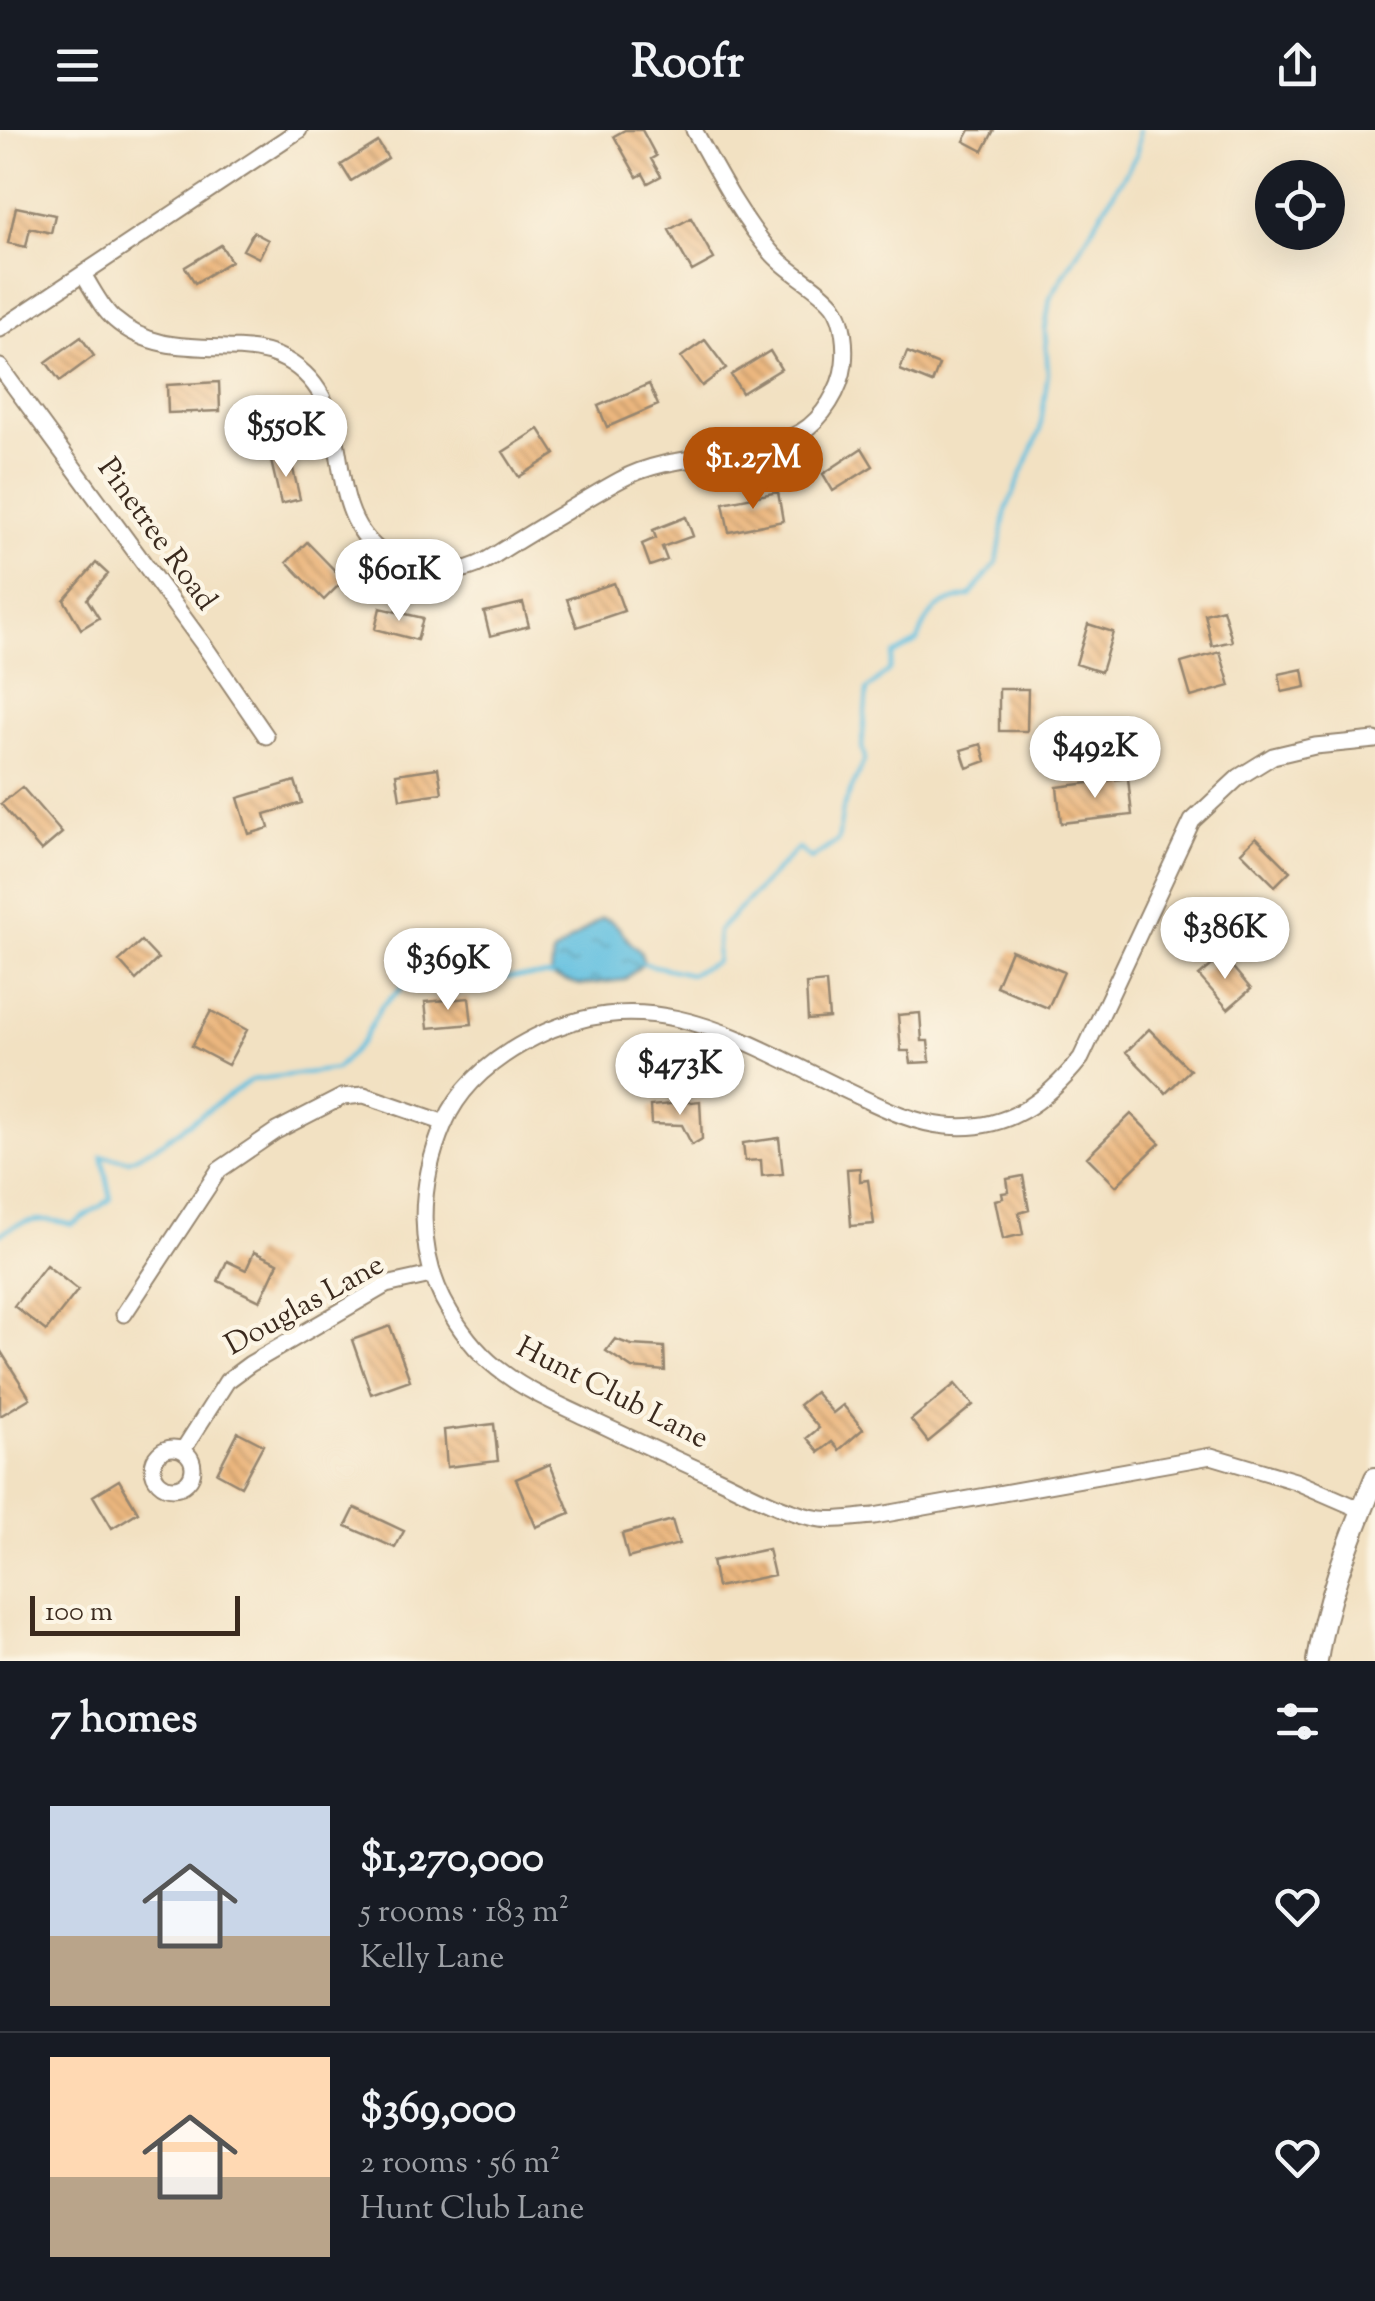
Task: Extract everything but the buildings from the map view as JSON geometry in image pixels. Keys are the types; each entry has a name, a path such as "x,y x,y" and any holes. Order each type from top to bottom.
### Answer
{"street":[{"path":"0,329 300,130"},
{"path":"84,276 112,318 146,340 177,347 255,348 286,360 311,380 328,406 336,432 345,498 358,528 379,553 408,568 444,572 476,566 644,468 776,444 804,430 823,412 836,389 844,365 836,308 770,251 726,187 694,130"},
{"name":"Pinetree Road","path":"0,367 266,736"},
{"name":"Hunt Club Lane","path":"1362,1510 1295,1482 1211,1456 874,1516 821,1519 774,1503 663,1454 552,1402 506,1375 475,1348 450,1313 431,1275 424,1238 432,1154 445,1122 474,1078 514,1047 557,1026 606,1012 648,1012 698,1022 905,1118 979,1127 1020,1114 1055,1090 1080,1058 1192,821 1239,777 1274,756 1315,746 1375,740"},
{"path":"124,1314 219,1170 276,1131 342,1097 364,1095 445,1122"},
{"name":"Douglas Lane","path":"183,1450 228,1381 250,1364 386,1285 431,1275"},
{"path":"1317,1661 1323,1621 1345,1551 1375,1478"}],"water":[{"path":"601,918 618,926 640,951 644,963 624,980 580,985 551,976 553,954"}],"waterway":[{"path":"641,963 690,974 716,962 718,931 798,848 811,859 838,841 843,808 865,759 862,747 867,690 889,670 893,655 918,641 936,610 970,596 997,562 1006,510 1040,431 1048,373 1045,331 1050,298 1137,154 1139,130"},
{"path":"0,1234 35,1220 72,1225 111,1199 102,1156 129,1160 158,1145 251,1080 336,1069 362,1042 381,1007 404,986 552,976"}]}
